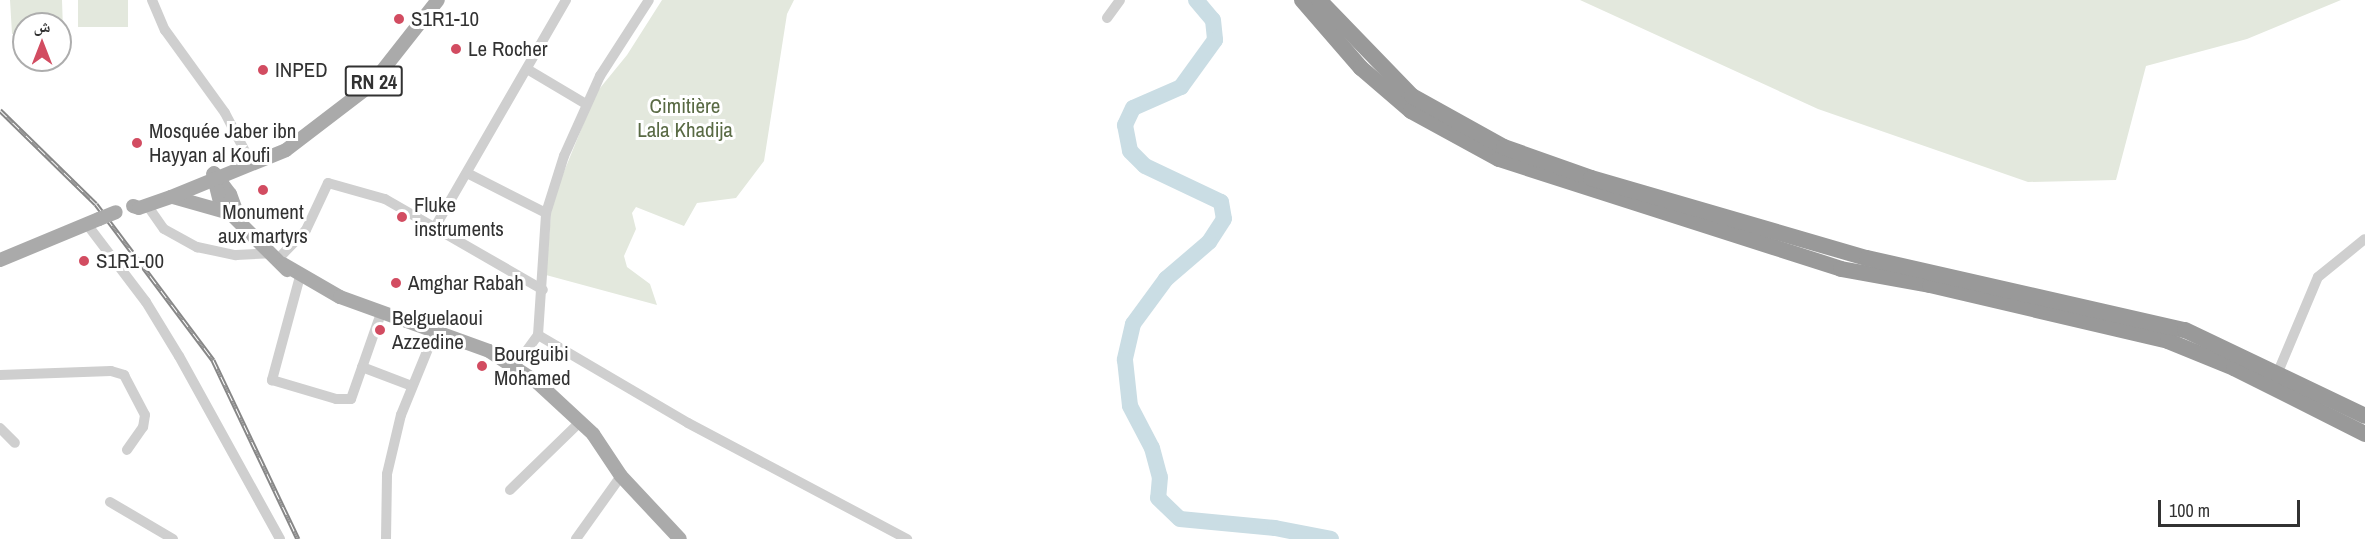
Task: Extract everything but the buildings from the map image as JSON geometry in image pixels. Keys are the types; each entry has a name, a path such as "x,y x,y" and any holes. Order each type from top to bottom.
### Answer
{"highway":[{"path":"1302,0 1361,68 1411,111 1499,159 1841,269 1930,285 2168,341 2234,368 2365,434"},
{"path":"1319,0 1412,96 1504,147 1591,178 1867,258 2185,330 2278,372 2365,416"}],"main road":[{"name":"RN 24","path":"0,260 116,212 171,197 292,144 371,85 438,0"},
{"path":"230,194 247,164"},
{"name":"RN 24","path":"133,206 136,201 215,177"},
{"path":"215,177 230,194 234,217"},
{"path":"215,177 218,200 298,280 323,296 432,339 509,364"},
{"path":"171,197 234,217"},
{"path":"277,259 340,297 480,347 509,364 581,421 621,476 680,539"}],"street":[{"path":"153,0 165,30 225,113 247,164"},
{"path":"435,227 469,174 566,0"},
{"path":"509,364 538,335 543,290 546,213 586,104 649,0"},
{"path":"1107,18 1120,0"},
{"path":"527,69 586,104"},
{"path":"469,174 546,213"},
{"path":"147,205 164,229 197,247 236,255 277,259 306,230 328,183 385,200 543,290"},
{"path":"93,221 174,347 280,539"},
{"path":"2278,372 2318,277 2365,239"},
{"path":"298,280 272,381 336,399 351,399 379,319"},
{"path":"538,335 688,423 907,539"},
{"path":"386,539 387,474 412,386 432,339"},
{"path":"362,367 412,386"},
{"path":"0,375 111,371 124,375 145,415 143,426 127,450"},
{"path":"510,490 581,421"},
{"path":"0,428 15,443"},
{"path":"576,539 621,476"},
{"path":"110,502 173,539"},
{"path":"884,526 893,539"}],"green space":[{"path":"10,0 62,0 62,12 12,12 12,34"},
{"path":"78,0 128,0 128,27 78,27"},
{"name":"Cimitière Lala Khadija","path":"662,0 794,0 787,14 764,161 736,198 697,203 684,226 636,207 632,213 636,229 624,256 627,267 650,284 657,305 546,275 552,201 596,93 627,55"},
{"path":"1580,0 2341,0 2247,39 2146,66 2116,180 2028,182 1818,109"}],"waterway":[{"path":"1196,0 1213,20 1215,40 1181,87 1133,108 1125,125 1130,151 1145,166 1221,202 1224,219 1209,242 1166,279 1133,324 1125,360 1130,406 1152,448 1160,477 1158,498 1180,519 1275,528 1331,539"}],"railway":[{"path":"0,110 96,204 213,360 298,539"}],"place":[{"name":"S1R1-10","path":"399,19"},
{"name":"Le Rocher","path":"456,49"},
{"name":"INPED","path":"263,70"},
{"name":"Mosquée Jaber ibn Hayyan al Koufi","path":"137,143"},
{"name":"Monument aux martyrs","path":"263,190"},
{"name":"Fluke instruments","path":"402,217"},
{"name":"S1R1-00","path":"84,261"},
{"name":"Amghar Rabah","path":"396,283"},
{"name":"Belguelaoui Azzedine","path":"380,330"},
{"name":"Bourguibi Mohamed","path":"482,366"}]}
